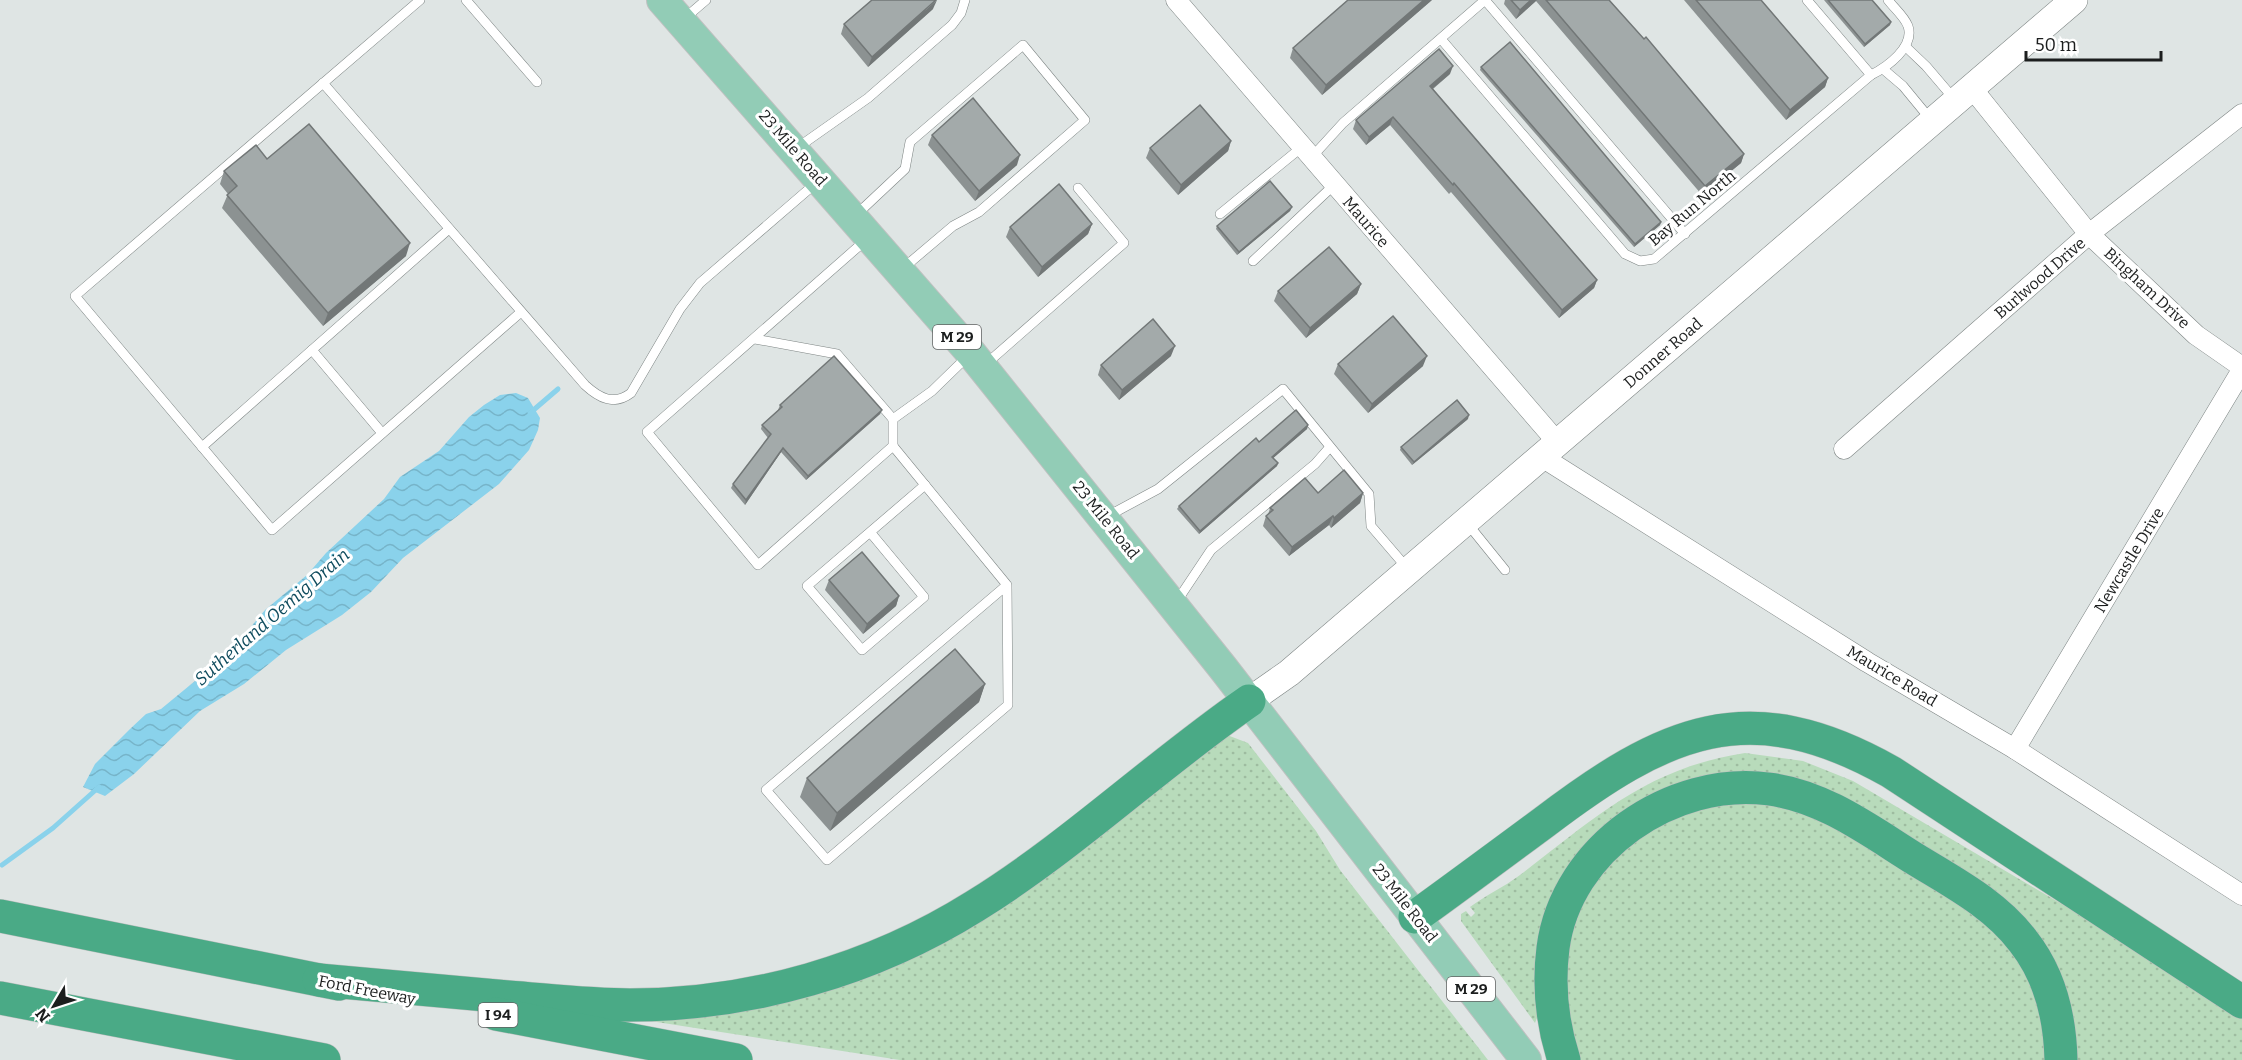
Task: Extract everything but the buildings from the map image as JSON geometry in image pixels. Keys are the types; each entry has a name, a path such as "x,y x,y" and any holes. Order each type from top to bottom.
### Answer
{"highway":[{"path":"319,980 631,1005 726,998 808,980 890,951 975,907 1035,865 1213,726 1249,701"},
{"path":"1415,917 1617,769 1677,741 1715,732 1767,728 1797,732 1828,742 1858,754 1891,772 2242,1002"},
{"path":"1564,1060 1551,1008 1553,946 1571,893 1585,871 1604,848 1627,828 1652,812 1680,799 1707,792 1739,789 1767,789 1795,794 1850,818 1980,899 2005,919 2024,942 2051,992 2058,1018 2061,1060"},
{"name":"Ford Freeway","path":"0,916 735,1060"},
{"path":"0,998 324,1060"}],"main road":[{"name":"23 Mile Road","path":"671,11 795,150 976,360 1249,701 1526,1060"}],"street":[{"name":"Maurice","path":"1176,0 1334,185 1550,450"},
{"name":"Donner Road","path":"1249,701 1289,673 2074,0"},
{"name":"Bingham Drive","path":"1963,94 2090,234 2196,335 2242,368"},
{"name":"Burlwood Drive","path":"1844,449 2090,234 2242,114"},
{"name":"Newcastle Drive","path":"2016,749 2242,368"},
{"name":"Maurice Road","path":"1550,450 1867,662 2016,749 2242,895"}],"lane":[{"path":"420,0 75,296 272,530 521,312"},
{"path":"466,0 537,82"},
{"path":"671,11 706,0"},
{"path":"795,150 868,98 952,25 961,13 965,0"},
{"path":"1220,214 1306,153 1485,0 1685,234"},
{"path":"1807,0 1871,75"},
{"path":"1888,0 1908,26 1909,36 1906,47 1963,94"},
{"name":"Bay Run North","path":"1441,39 1625,254 1640,261 1654,259 1871,75 1883,69 1906,47"},
{"path":"893,446 758,565 646,432 755,339 862,227 905,169 910,142 1023,45 1084,120 979,212 953,226 900,271"},
{"path":"1883,69 1903,86 1932,121"},
{"path":"323,83 521,312 594,393 603,399 624,398 631,393 680,309 700,283 820,179"},
{"path":"1253,261 1334,185"},
{"path":"893,419 976,360 1124,243 1078,188"},
{"path":"202,447 449,229"},
{"path":"755,339 837,354 893,419 893,446 1007,585 1008,705 827,860 766,790 1007,585"},
{"path":"312,350 382,434"},
{"path":"1104,519 1158,489 1284,389 1369,494 1371,526 1409,571"},
{"path":"1174,606 1211,550 1315,464 1330,447"},
{"path":"870,532 924,597 862,650 807,586 870,532 925,485"},
{"path":"1466,522 1505,570"}],"green space":[{"path":"1227,735 1248,743 1316,831 1340,870 1488,1060 900,1060 644,1020 855,978"},
{"path":"1745,753 1803,761 1853,781 2099,926 2242,1016 2242,1060 2070,1060 2043,955 1797,786 1610,831 1535,1023 1461,921 1461,914 1466,911 1471,917 1475,913 1470,907 1514,879 1624,798 1679,770 1710,760"},
{"path":"1762,801 1810,813 1969,906 2012,948 2038,993 2048,1060 1580,1060 1565,1001 1567,949 1583,902 1606,865 1641,833 1710,805"}],"water":[{"path":"516,393 528,398 540,418 538,430 529,450 499,484 403,558 371,592 342,615 286,650 244,684 200,711 134,774 105,796 83,787 95,764 130,729 146,714 161,709 229,653 265,610 307,575 326,553 384,499 400,477 439,451 469,417 484,405 500,395"}],"waterway":[{"name":"Sutherland Oemig Drain","path":"530,413 558,389"},
{"name":"Sutherland Oemig Drain","path":"2,865 53,828 99,787"}]}
